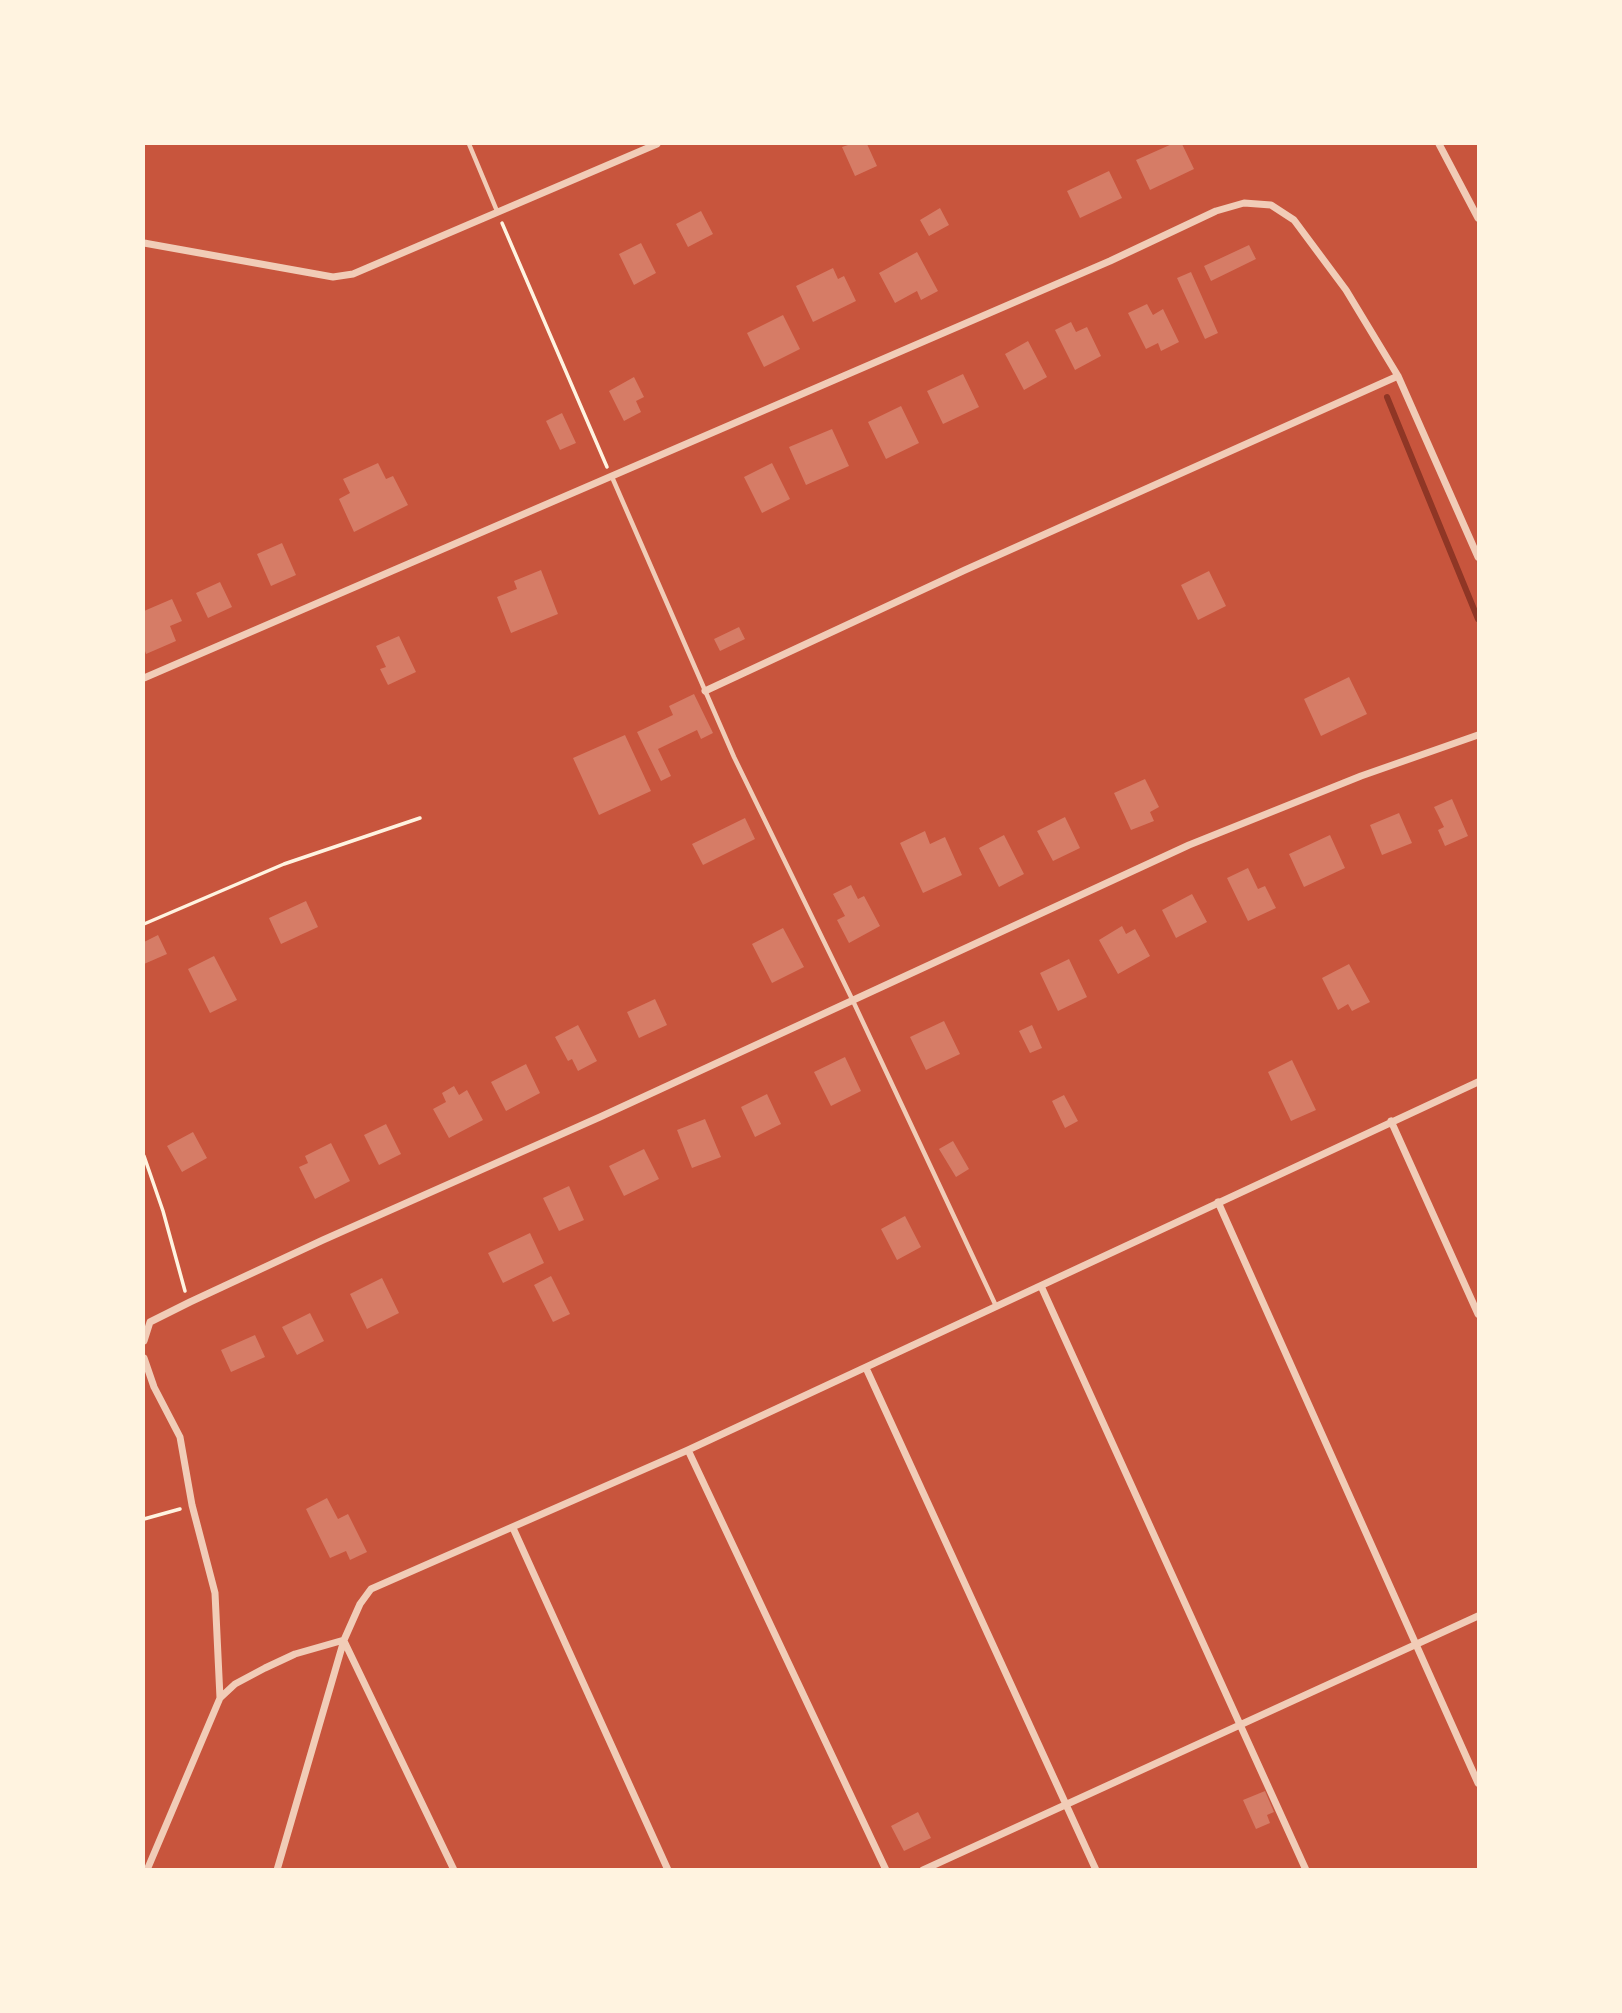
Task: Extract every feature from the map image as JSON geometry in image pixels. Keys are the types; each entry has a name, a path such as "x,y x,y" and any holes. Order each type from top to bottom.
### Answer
{"street":[{"path":"144,243 333,277 354,274 657,144"},
{"path":"1438,144 1479,218"},
{"path":"144,678 1110,261 1216,211 1244,203 1271,205 1294,220 1346,290 1398,376 1479,557"},
{"path":"705,691 965,570 1398,376"},
{"path":"144,1341 150,1322 190,1302 1189,845 1361,776 1479,735"},
{"path":"277,1870 344,1640 360,1604 371,1589 688,1450 1479,1082"},
{"path":"1391,1121 1479,1314"},
{"path":"1218,1202 1479,1783"},
{"path":"1041,1286 1306,1870"},
{"path":"144,1358 154,1387 180,1437 192,1505 215,1593 219,1698 147,1870"},
{"path":"866,1368 1096,1870"},
{"path":"688,1450 886,1870"},
{"path":"513,1528 668,1870"},
{"path":"923,1870 1479,1616"},
{"path":"219,1698 235,1684 295,1654 344,1640"},
{"path":"344,1640 454,1870"}],"lane":[{"path":"469,144 498,211"},
{"path":"612,477 734,757 853,1001 996,1307"}],"path":[{"path":"498,211 612,477"},
{"path":"144,924 284,864 420,818"},
{"path":"144,1156 190,1302"},
{"path":"144,1519 192,1505"}],"building":[{"path":"867,144 877,166 855,176 842,147"},
{"path":"1172,144 1182,144 1194,169 1150,190 1136,160"},
{"path":"1109,171 1122,198 1080,218 1067,191"},
{"path":"940,208 949,225 929,236 920,220"},
{"path":"701,211 713,234 688,247 676,224"},
{"path":"641,243 656,273 634,285 619,254"},
{"path":"1249,245 1256,259 1211,281 1204,266"},
{"path":"917,252 938,291 921,300 917,291 895,303 879,273"},
{"path":"833,268 838,279 844,276 856,301 813,322 796,286"},
{"path":"1191,272 1218,333 1205,339 1177,278"},
{"path":"1147,304 1153,315 1163,309 1179,342 1161,351 1158,343 1146,349 1128,313"},
{"path":"783,315 800,349 764,367 747,333"},
{"path":"1071,322 1076,332 1087,327 1101,356 1075,370 1055,330"},
{"path":"1028,341 1047,377 1024,390 1005,354"},
{"path":"963,374 979,407 943,424 927,391"},
{"path":"634,377 644,397 636,401 641,412 624,421 609,391"},
{"path":"901,406 919,443 886,459 868,422"},
{"path":"562,413 576,443 560,450 546,421"},
{"path":"832,429 849,466 806,485 789,447"},
{"path":"378,463 386,479 393,476 408,505 354,532 339,499 350,493 343,479"},
{"path":"772,463 790,499 762,513 744,477"},
{"path":"282,543 296,575 271,586 257,554"},
{"path":"541,570 558,614 511,633 497,597 517,589 514,581"},
{"path":"1209,571 1226,606 1198,620 1181,585"},
{"path":"220,582 232,607 208,618 196,593"},
{"path":"172,599 182,621 170,626 176,641 146,654 144,611"},
{"path":"739,627 745,639 720,651 714,639"},
{"path":"399,636 416,672 388,685 380,669 386,667 376,646"},
{"path":"1349,677 1367,714 1321,736 1304,699"},
{"path":"694,694 713,733 701,739 697,730 658,749 671,776 661,781 637,732 673,715 669,706"},
{"path":"625,735 651,791 599,815 573,758"},
{"path":"1145,779 1159,807 1150,812 1154,821 1131,830 1114,793"},
{"path":"1452,799 1468,836 1445,846 1438,830 1444,827 1434,807"},
{"path":"1399,813 1412,843 1382,855 1370,825"},
{"path":"1065,817 1080,848 1053,861 1037,831"},
{"path":"745,818 755,839 703,865 692,844"},
{"path":"925,831 930,844 945,837 962,875 923,893 900,843"},
{"path":"1004,835 1024,874 999,887 979,848"},
{"path":"1330,835 1345,868 1304,887 1289,854"},
{"path":"1248,868 1258,889 1265,886 1276,908 1248,921 1227,878"},
{"path":"851,885 858,899 864,896 880,926 849,943 837,920 845,916 833,894"},
{"path":"1192,894 1207,922 1176,938 1162,910"},
{"path":"306,901 318,927 281,944 269,918"},
{"path":"1122,926 1126,934 1135,929 1150,956 1118,974 1099,940"},
{"path":"783,928 804,967 772,983 752,944"},
{"path":"158,935 167,954 144,964 144,942"},
{"path":"214,956 237,1000 210,1013 188,969"},
{"path":"1069,959 1087,997 1058,1011 1040,973"},
{"path":"1349,964 1370,1002 1352,1011 1348,1004 1338,1010 1322,978"},
{"path":"655,999 667,1025 639,1038 627,1012"},
{"path":"944,1021 960,1054 926,1070 910,1037"},
{"path":"578,1025 597,1061 578,1071 572,1059 568,1061 555,1037"},
{"path":"1032,1025 1042,1048 1030,1053 1019,1031"},
{"path":"845,1057 861,1091 831,1106 814,1072"},
{"path":"1292,1060 1316,1110 1291,1121 1268,1072"},
{"path":"526,1064 540,1093 506,1111 491,1082"},
{"path":"454,1086 459,1095 467,1090 483,1120 449,1138 433,1109 446,1102 442,1093"},
{"path":"767,1094 781,1124 755,1137 741,1107"},
{"path":"1064,1095 1078,1121 1065,1128 1052,1101"},
{"path":"705,1119 721,1157 692,1168 677,1130"},
{"path":"386,1124 401,1154 379,1165 364,1135"},
{"path":"193,1132 207,1158 182,1172 167,1146"},
{"path":"953,1141 969,1169 956,1177 939,1149"},
{"path":"331,1143 350,1181 315,1199 299,1167 308,1163 305,1156"},
{"path":"644,1149 659,1179 624,1196 609,1166"},
{"path":"569,1186 584,1220 559,1231 543,1198"},
{"path":"905,1216 921,1247 897,1260 881,1229"},
{"path":"530,1233 544,1263 503,1283 488,1253"},
{"path":"551,1276 570,1314 553,1322 534,1285"},
{"path":"382,1278 399,1313 367,1329 350,1294"},
{"path":"310,1313 324,1341 297,1355 282,1327"},
{"path":"255,1335 265,1357 231,1372 221,1350"},
{"path":"327,1498 338,1519 348,1514 367,1552 350,1560 346,1551 330,1558 306,1509"},
{"path":"1265,1791 1274,1812 1267,1815 1270,1823 1256,1829 1243,1800"},
{"path":"918,1812 931,1838 904,1851 891,1826"}],"waterway":[{"path":"1387,397 1478,619"}]}
